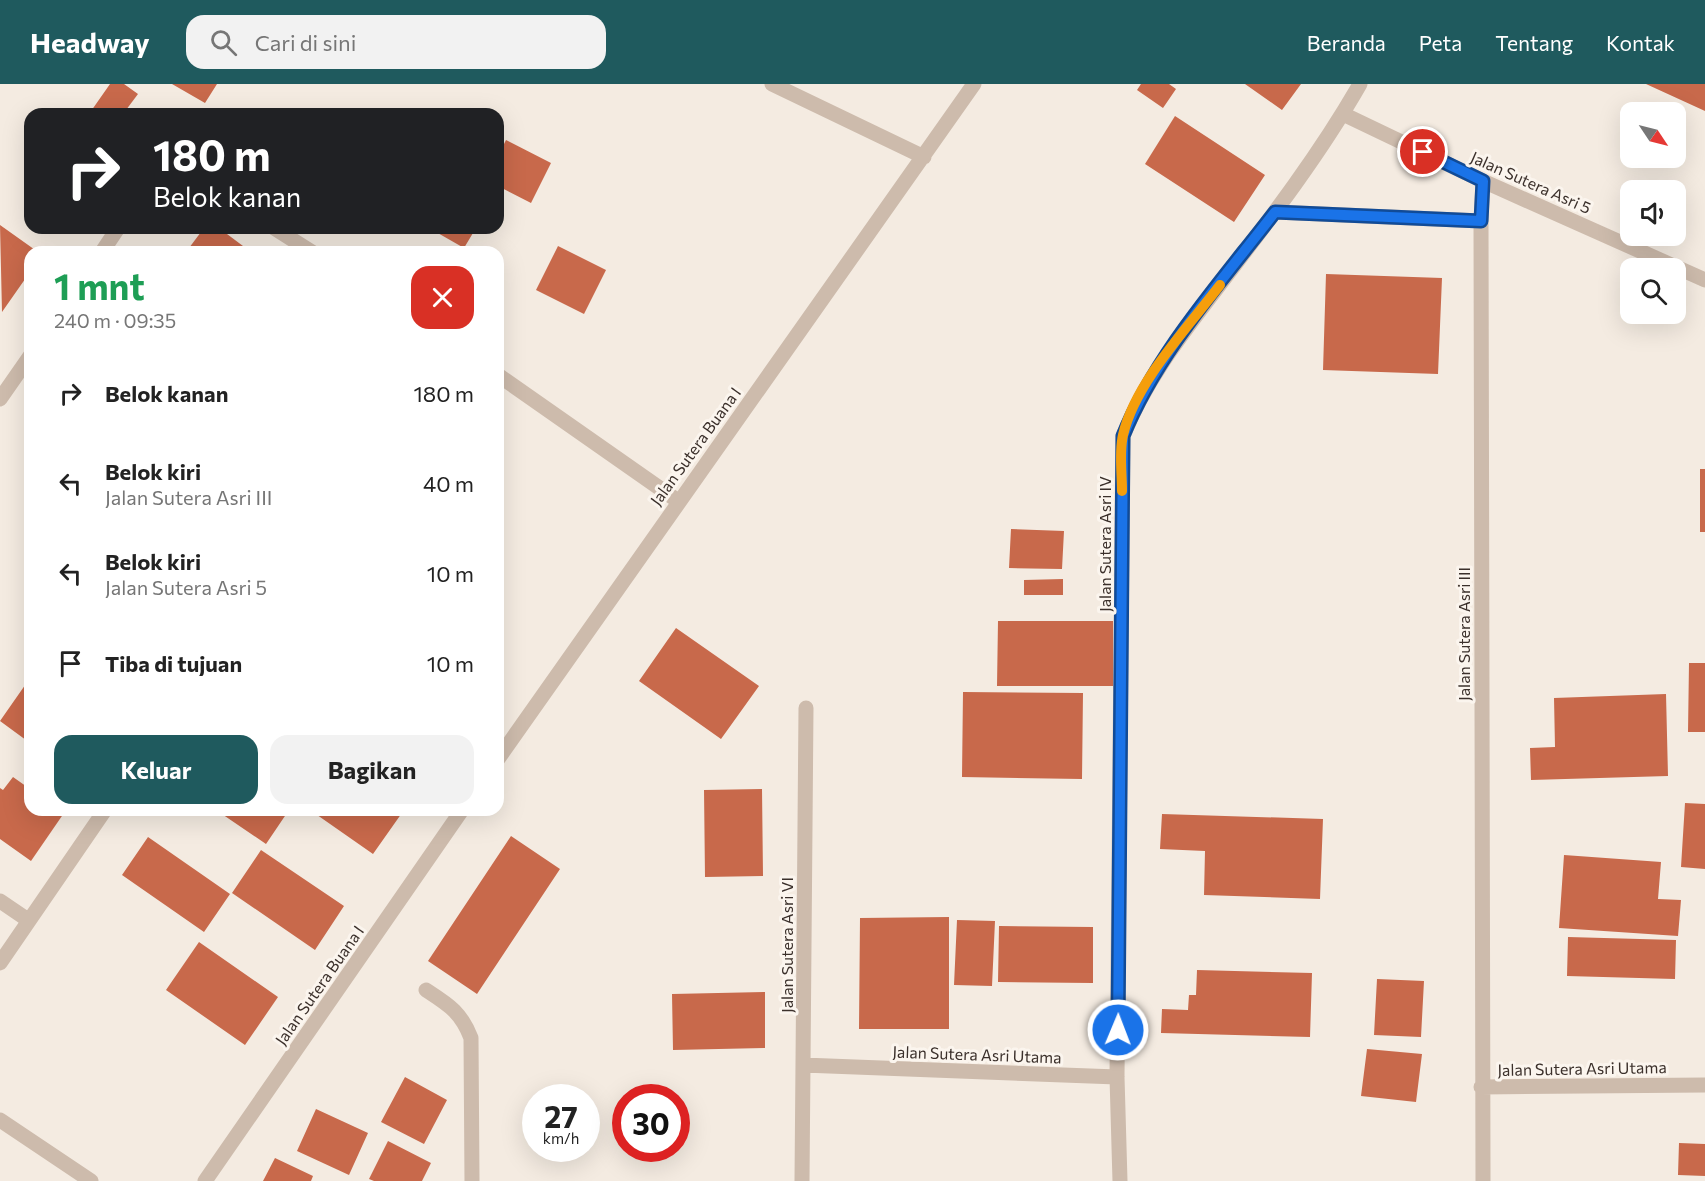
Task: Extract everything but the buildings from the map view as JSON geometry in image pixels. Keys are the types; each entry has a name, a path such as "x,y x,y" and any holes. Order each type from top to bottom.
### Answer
{"street":[{"path":"772,84 924,158"},
{"name":"Jalan Sutera Buana I","path":"504,750 974,84"},
{"name":"Jalan Sutera Asri IV","path":"1117,1077 1123,436 1135,405 1153,373 1275,212 1343,114 1360,84"},
{"name":"Jalan Sutera Asri 5","path":"1343,114 1483,181 1705,280"},
{"name":"Jalan Sutera Asri III","path":"1481,1087 1481,221 1483,181"},
{"path":"1275,212 1481,221"},
{"path":"284,234 302,246"},
{"path":"0,399 24,365"},
{"path":"504,379 678,501"},
{"name":"Jalan Sutera Asri VI","path":"802,1181 806,708"},
{"path":"0,963 101,816"},
{"name":"Jalan Sutera Buana I","path":"205,1181 458,816"},
{"path":"0,901 28,920"},
{"path":"426,990 450,1006 464,1020 471,1038 472,1181"},
{"name":"Jalan Sutera Asri Utama","path":"803,1065 1117,1077"},
{"path":"1117,1077 1120,1181"},
{"name":"Jalan Sutera Asri Utama","path":"1483,1181 1481,1087 1705,1085"},
{"path":"0,1120 90,1181"}],"slow traffic":[{"path":"1122,491 1123,436 1135,405 1153,373 1220,285"}],"route":[{"path":"1118,1030 1123,436 1135,405 1153,373 1275,212 1481,221 1483,181 1423,152"}]}
